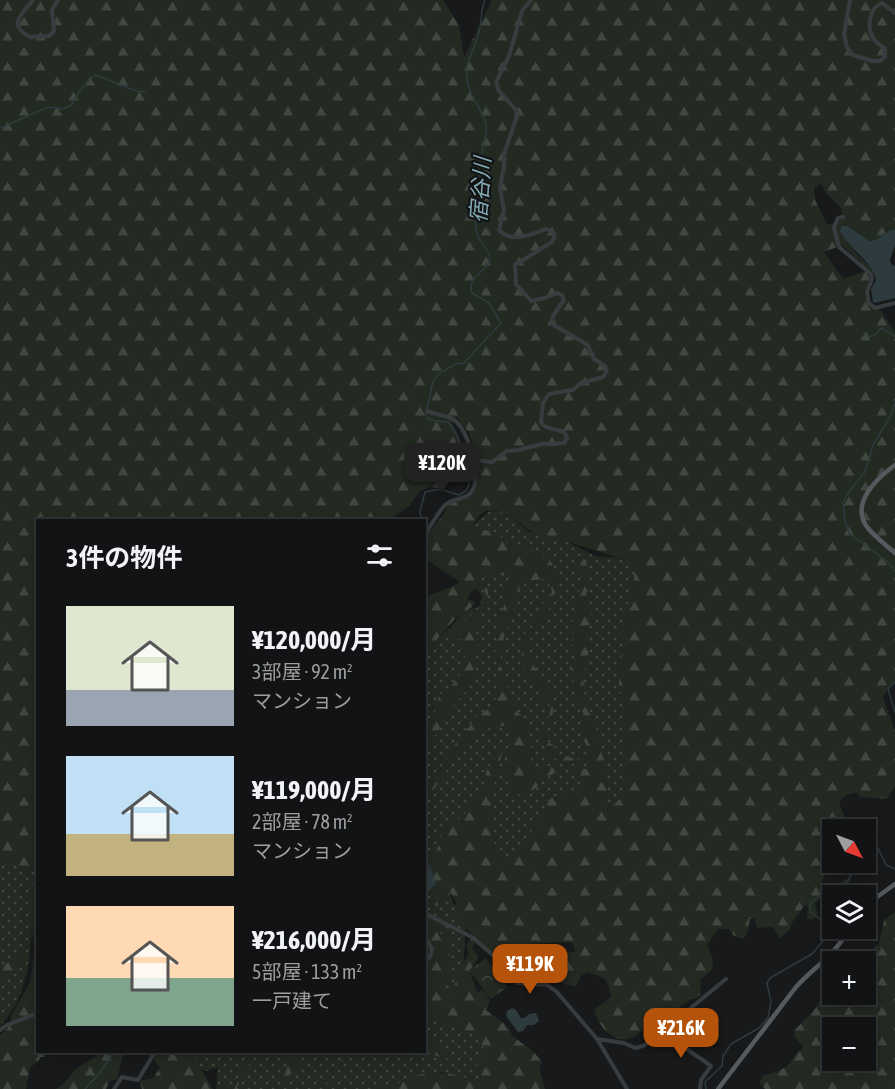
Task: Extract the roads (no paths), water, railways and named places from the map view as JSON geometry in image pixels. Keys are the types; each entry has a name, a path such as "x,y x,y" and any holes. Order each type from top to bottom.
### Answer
{"main road":[{"path":"895,465 872,484 863,505 862,514 867,527 895,553"},
{"path":"876,898 895,884"},
{"path":"718,1089 796,987 837,950 843,939"}],"street":[{"path":"33,0 19,14 17,20 21,29 30,37 50,36 54,31 52,10 58,0"},
{"path":"473,460 492,462 507,451 543,444 564,443 567,438 564,432 546,427 541,423 540,415 545,398 549,394 573,390 581,383 603,377 608,371 606,366 594,359 590,348 585,343 564,333 552,324 553,316 564,300 562,295 557,293 531,301 516,284 515,265 552,242 553,232 546,229 525,237 506,235 499,230 504,211 500,186 504,154 517,116 516,110 499,91 496,82 509,56 522,11 531,0"},
{"path":"850,0 844,41 848,51 855,56 876,61 885,57 885,50 872,36 871,15 877,5 882,3 895,12"},
{"path":"843,217 838,218 834,227 839,247 871,274 872,279 867,292 869,303 875,308 895,303"},
{"path":"426,533 446,504 468,496 474,489 473,460 467,438 452,418 428,411"},
{"path":"426,914 472,937 495,957 520,984 547,985 556,991 597,1039 627,1089"},
{"path":"426,939 432,948 430,957 426,960"},
{"path":"597,1039 624,1042 635,1048 643,1046 671,1029 692,1007 726,979"},
{"path":"0,1030 36,1014"},
{"path":"664,1033 711,1066 701,1080 700,1089"},
{"path":"114,1089 123,1077 138,1080 154,1053"}],"waterway":[{"name":"宿谷川","path":"422,519 420,512 425,492 440,489 459,495 466,491 469,485 463,452 453,428 448,422 427,417 426,410 433,382 443,371 455,364 464,363 501,323 489,303 472,293 471,286 489,260 488,251 478,237 476,226 480,198 478,169 486,126 469,88 466,71 478,35 485,0"},
{"path":"0,128 48,107 63,109 71,105 80,91 96,75 136,91 145,92"},
{"path":"867,333 869,337 875,335 881,328 895,336"},
{"path":"895,403 891,415 873,445 865,472 843,503 849,533 889,563 895,571"},
{"path":"895,682 888,689 895,712"},
{"path":"876,848 886,865 895,869"},
{"path":"706,1089 705,1082 722,1066 723,1056 731,1044 759,1028 768,1018 771,1002 767,983 770,978 812,954 827,936 827,925 811,912 812,902 822,896 831,896 844,886 852,873"},
{"name":"宿谷川","path":"85,1089 113,1053"}]}
